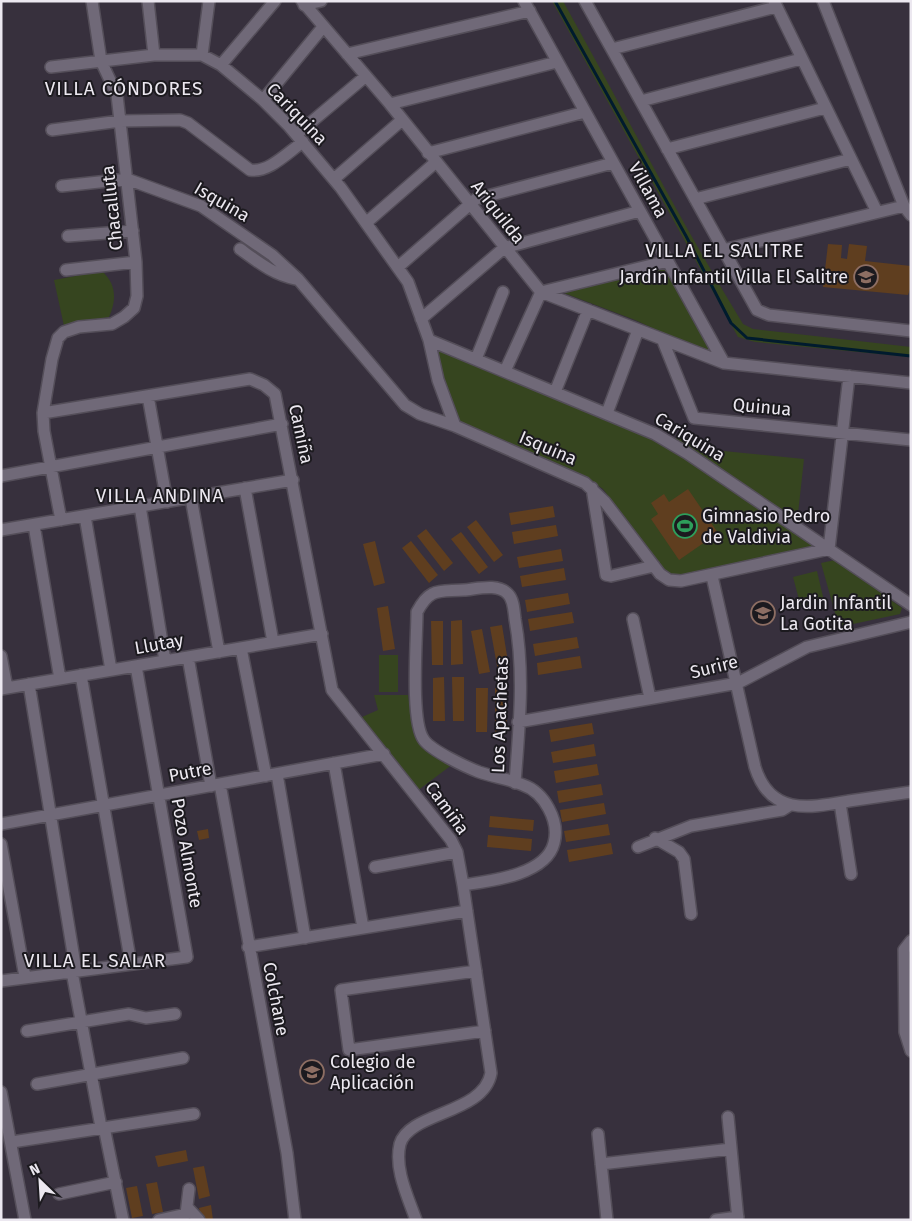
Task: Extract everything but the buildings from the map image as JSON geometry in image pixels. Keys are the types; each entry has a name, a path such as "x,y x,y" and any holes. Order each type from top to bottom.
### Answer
{"street":[{"name":"Chacalluta","path":"43,413 52,359 58,338 64,332 79,327 112,324 134,308 137,296 133,231 117,95 101,61 92,1"},
{"path":"148,1 154,55"},
{"path":"202,55 209,1"},
{"path":"221,65 275,1"},
{"path":"303,3 321,1"},
{"name":"Villama","path":"585,1 754,305 765,314 911,330"},
{"path":"723,250 877,212 908,210 823,1"},
{"name":"Ariquilda","path":"303,3 390,104 541,292 663,341 724,363"},
{"path":"612,49 775,4 877,212"},
{"path":"347,54 527,6"},
{"name":"Villama","path":"527,6 724,363"},
{"path":"262,100 323,27"},
{"name":"Cariquina","path":"51,67 154,55 202,55 221,65 262,100 300,138 334,179 367,222 408,282 429,340 438,380 455,426"},
{"path":"641,101 801,60"},
{"path":"390,104 557,62"},
{"path":"52,130 120,122 169,120 184,122 254,171 267,168 366,76"},
{"path":"667,148 825,108"},
{"path":"428,153 586,112"},
{"path":"334,179 402,120"},
{"path":"695,199 851,159"},
{"path":"367,222 436,162"},
{"path":"398,267 470,204 488,196 613,162"},
{"path":"62,186 127,179"},
{"name":"Isquina","path":"127,179 202,206 272,255 298,279 399,399 420,414 455,426 578,480 592,488 664,577 675,581 712,576 829,549"},
{"path":"422,319 504,248 640,212"},
{"path":"68,236 133,231"},
{"path":"240,249 269,270 286,277 298,279"},
{"path":"505,372 541,292 668,261"},
{"path":"66,270 136,262"},
{"path":"476,359 503,292"},
{"path":"555,392 588,310"},
{"path":"607,414 638,330"},
{"name":"Cariquina","path":"429,340 607,414 672,444 911,605"},
{"name":"Quinua","path":"663,341 694,418 911,440"},
{"path":"724,363 911,383"},
{"path":"829,549 841,432 849,376"},
{"name":"Camiña","path":"148,396 250,378 264,385 275,394 332,690 451,840 457,852 491,1073 484,1090 409,1131 401,1142 402,1173 416,1220"},
{"path":"61,520 43,413 148,396 167,502"},
{"path":"1,476 282,424"},
{"path":"1,530 293,480"},
{"path":"245,488 273,642"},
{"path":"592,488 606,575 611,576 654,566"},
{"path":"191,498 219,652"},
{"path":"140,506 165,661"},
{"path":"84,516 111,670"},
{"path":"34,524 60,679"},
{"path":"712,576 758,775 770,794 790,805 804,808 911,792"},
{"name":"Los Apachetas","path":"463,884 532,869 544,861 552,849 556,830 547,806 530,789 479,772 431,747 423,740 416,716 417,612 423,601 431,593 491,588 508,593 512,599 520,650 521,695 515,783"},
{"path":"633,619 650,698"},
{"name":"Surire","path":"518,722 738,683 807,647 911,622"},
{"name":"Llutay","path":"4,688 322,634"},
{"path":"242,648 272,775 305,938"},
{"path":"1,656 4,688"},
{"name":"Colchane","path":"188,657 248,947 287,1153 295,1220"},
{"name":"Pozo Almonte","path":"131,964 187,957 136,666"},
{"path":"1,981 131,964 81,675"},
{"path":"29,684 81,1022 124,1220"},
{"name":"Putre","path":"1,824 384,754"},
{"path":"334,763 363,928"},
{"path":"840,803 851,874"},
{"path":"638,847 655,838 691,826 782,810 790,805"},
{"path":"655,838 679,852 684,859 692,914"},
{"path":"1,844 25,977"},
{"path":"375,867 457,852"},
{"path":"248,947 466,911"},
{"path":"911,941 904,950 908,1022 905,1032 911,1051"},
{"path":"476,970 341,990 349,1050 485,1031"},
{"path":"27,1031 129,1014 146,1018 175,1014"},
{"path":"37,1084 183,1058"},
{"path":"1,1092 12,1142 25,1220"},
{"path":"12,1142 194,1114"},
{"path":"716,1220 738,1218 728,1118"},
{"path":"598,1134 607,1220"},
{"path":"601,1164 731,1150"},
{"path":"59,1194 116,1182"},
{"path":"159,1220 186,1214 189,1189"},
{"path":"187,1207 199,1220"}],"green space":[{"path":"552,1 563,1 674,204 743,324 753,329 911,347 911,357 755,342 738,337"},
{"path":"664,268 709,349 705,352 635,320 564,293"},
{"path":"102,271 110,281 114,292 112,310 109,317 64,326 54,280"},
{"path":"433,347 660,442 679,437 713,450 804,459 797,523 818,547 680,575 670,574 664,570 603,489 581,474 459,422 450,402"},
{"path":"835,560 902,608 900,614 839,627 821,563"},
{"path":"817,571 824,601 801,607 793,577"},
{"path":"379,655 398,655 398,692 379,692"},
{"path":"374,695 408,695 412,722 418,737 430,749 453,764 417,791 362,717 378,710"}],"waterway":[{"path":"555,1 686,236 731,323 747,338 911,356"}],"place":[{"name":"Jardín Infantil Villa El Salitre","path":"866,277"},
{"name":"Gimnasio Pedro de Valdivia","path":"685,526"},
{"name":"Jardin Infantil La Gotita","path":"763,613"},
{"name":"Colegio de Aplicación","path":"312,1072"}],"district":[{"name":"VILLA CÓNDORES","path":"124,88"},
{"name":"VILLA EL SALITRE","path":"725,250"},
{"name":"VILLA ANDINA","path":"160,495"},
{"name":"VILLA EL SALAR","path":"95,960"}]}
